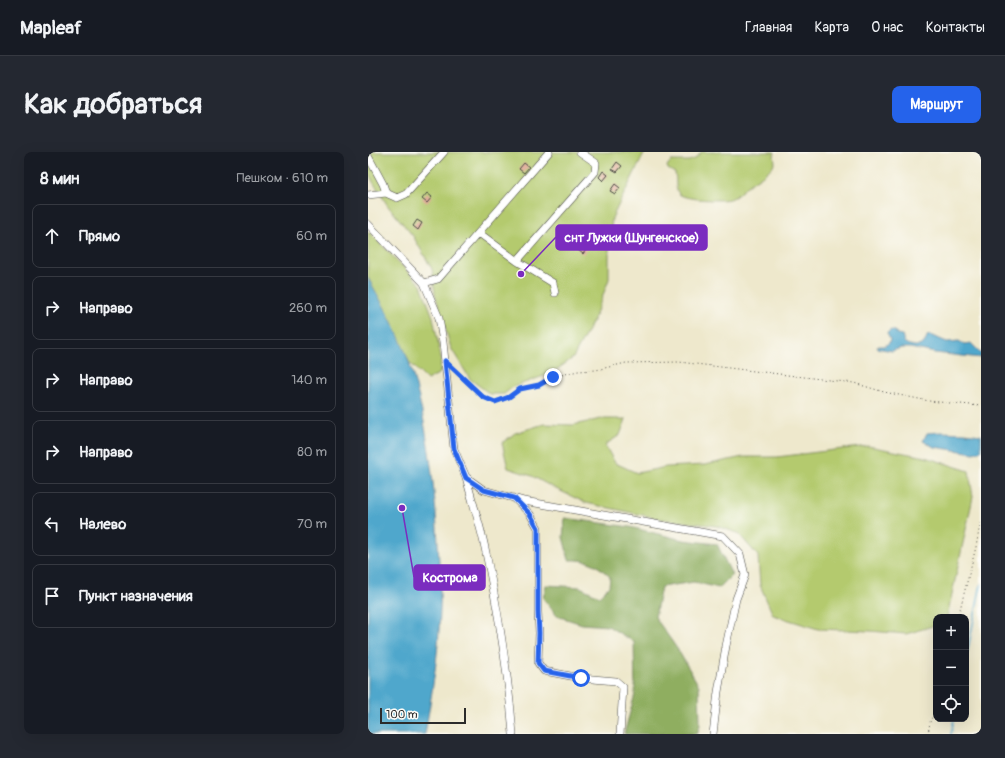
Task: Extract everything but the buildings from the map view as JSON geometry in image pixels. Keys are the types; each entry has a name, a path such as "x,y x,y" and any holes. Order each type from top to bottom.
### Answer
{"street":[{"path":"368,195 386,193 397,198 406,194 444,152"},
{"path":"424,283 438,279 549,152"},
{"path":"517,261 595,172 596,163 580,152"},
{"path":"368,156 383,184 386,193"},
{"path":"368,224 424,283 439,318 454,449 466,478 485,546 498,610 510,691 513,734"},
{"path":"479,233 517,261 553,283 555,293"},
{"path":"466,478 484,490 514,498 724,536 740,554 745,575 736,599 726,646 713,734"},
{"path":"514,498 530,514 538,528 538,663 544,671 581,678 616,681 623,687 620,734"}],"path":[{"path":"445,361 483,397 495,402 509,397 520,389 539,385 553,377 578,371 596,370 626,363 679,362 854,383 884,392 929,401 981,406"},
{"path":"959,614 976,547 981,519"},
{"path":"928,734 930,722 933,716"}],"green space":[{"path":"368,152 645,152 612,218 609,250 609,279 594,319 573,358 552,373 513,387 504,394 490,394 470,379 451,348 435,294 432,269 413,236 388,206 373,182 368,172"},
{"path":"701,152 775,152 775,162 766,173 747,186 735,197 720,200 688,198 679,194 675,173 668,169 667,166 671,161 689,161 695,159"},
{"path":"368,231 421,285 433,317 441,358 440,373 427,380 409,362 392,323 368,278"},
{"path":"601,419 626,419 620,435 605,445 615,463 637,473 666,467 705,465 743,457 777,457 868,446 925,457 969,471 973,497 948,614 933,614 933,626 906,634 818,629 773,615 760,585 758,556 738,533 716,526 661,519 586,503 532,476 508,468 502,443 515,433 544,424 573,425"},
{"path":"565,518 630,527 683,540 717,544 732,575 719,588 694,582 661,587 655,617 678,650 699,686 700,725 697,734 624,734 635,694 634,642 608,626 582,624 557,616 543,598 546,585 580,587 599,596 609,586 610,577 592,563 582,560 569,560 563,537"}],"water":[{"path":"368,278 396,330 409,362 422,410 430,461 438,538 440,605 437,657 425,734 368,734"},
{"path":"891,330 902,335 904,342 914,346 922,345 927,336 930,335 947,342 959,341 964,344 971,343 981,353 981,358 935,353 910,348 901,348 892,351 877,348 878,346 884,346 889,343 890,340 887,333"},
{"path":"941,432 981,435 981,451 974,453 934,447 923,441 927,433"}],"waterway":[{"path":"968,650 981,584"},
{"path":"951,734 953,722"}],"place":[{"name":"снт Лужки (Шунгенское)","path":"521,274"},
{"name":"Кострома","path":"402,508"}],"route":[{"path":"553,377 539,385 520,389 509,397 495,402 483,397 445,361 454,449 466,478 484,490 514,498 530,514 538,528 538,663 544,671 581,678"}]}
